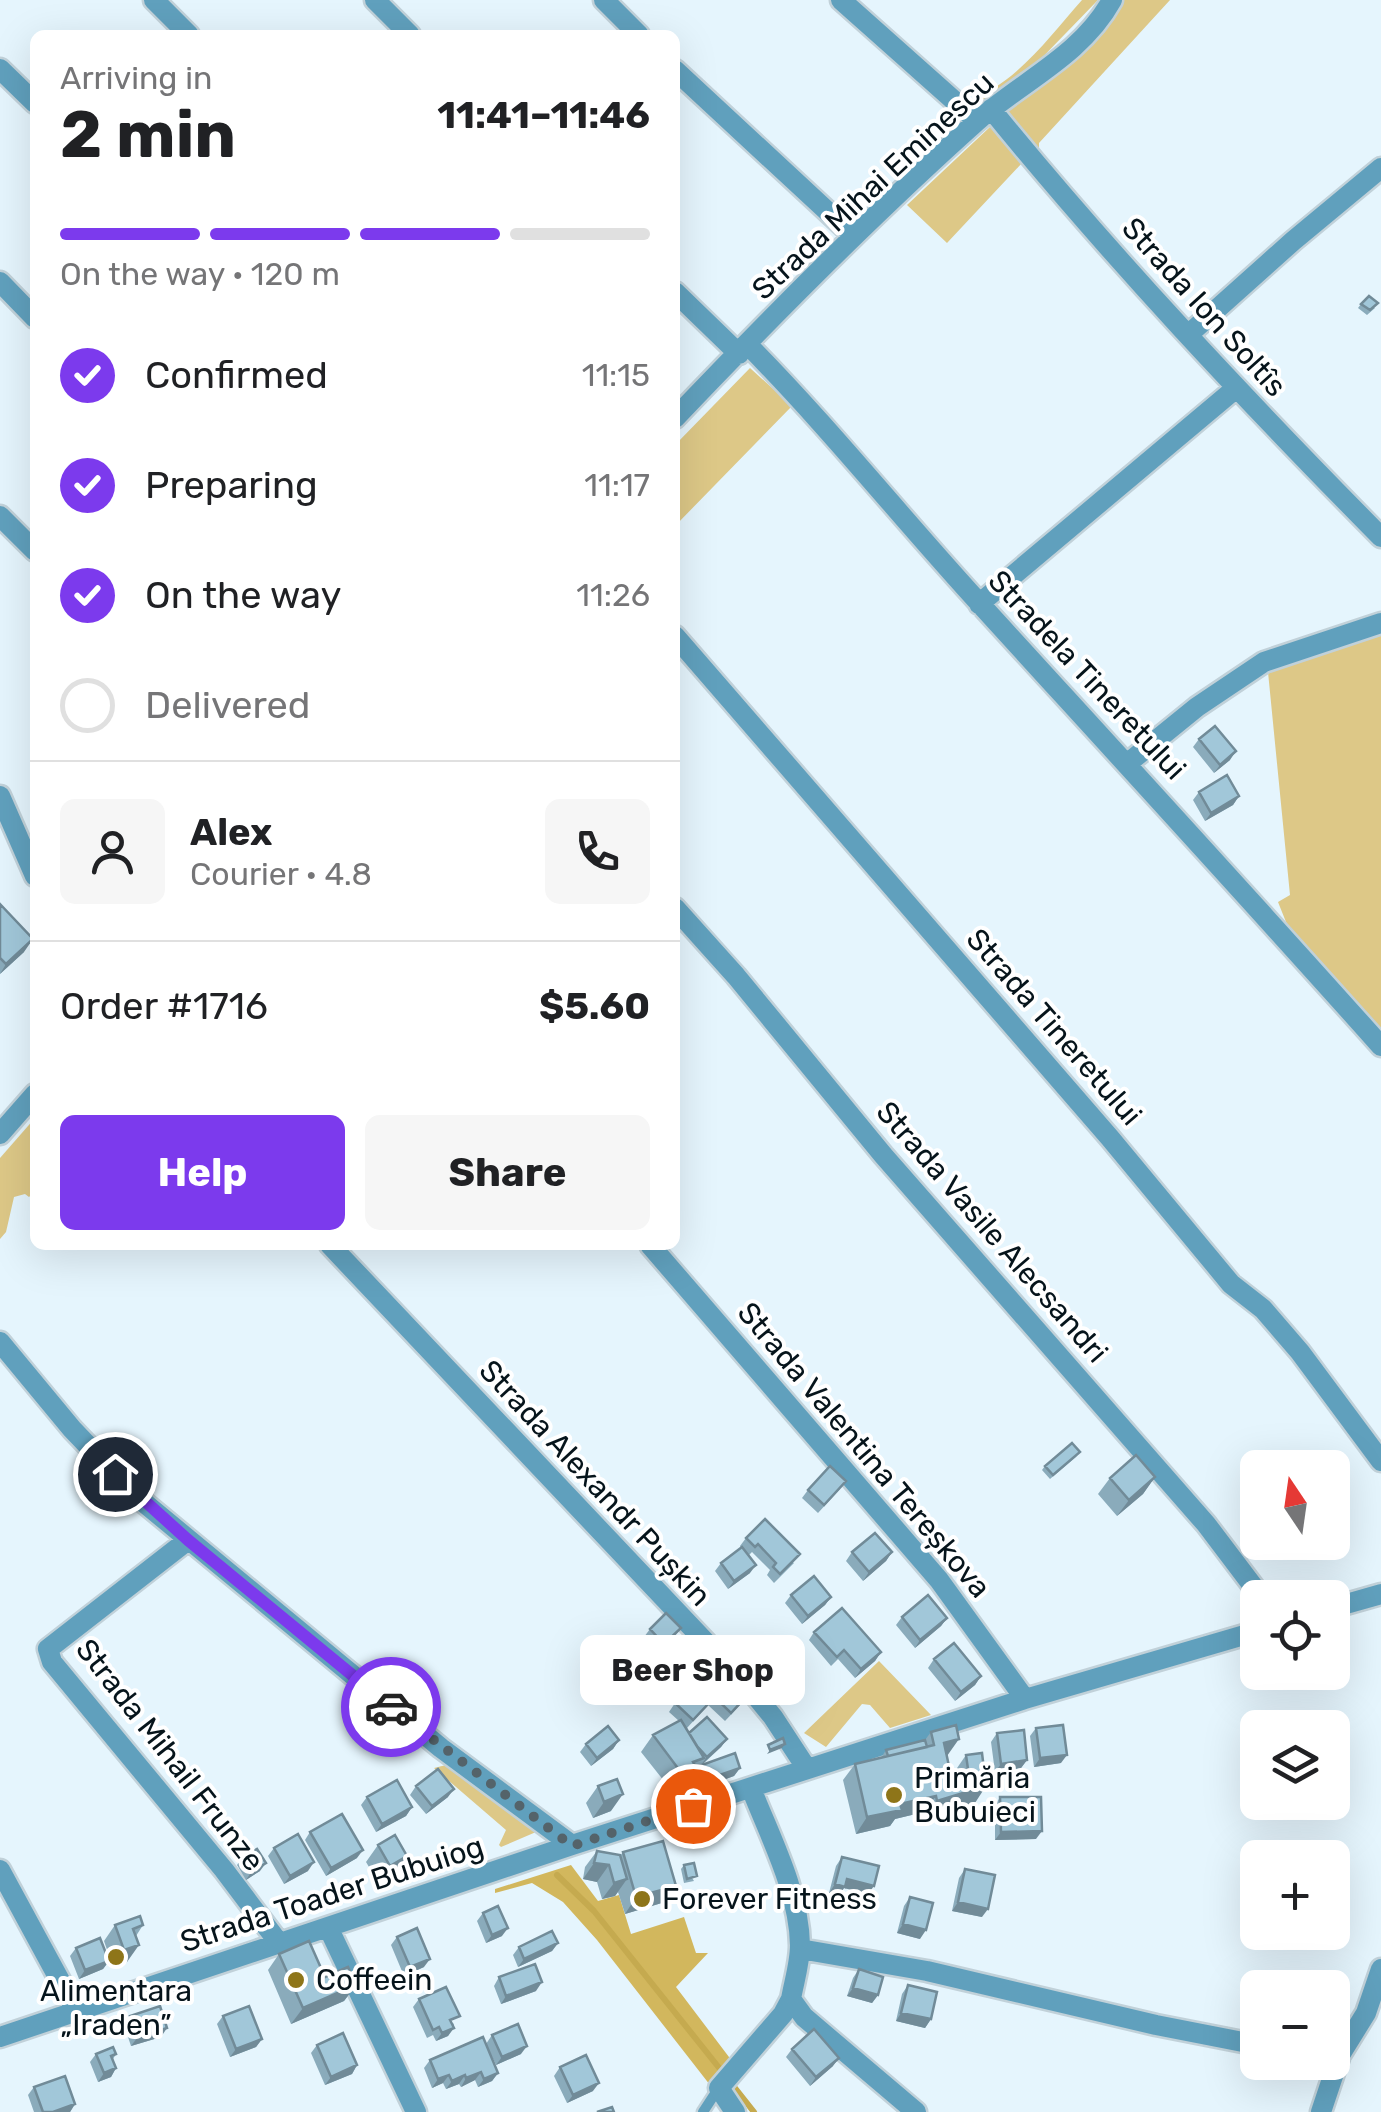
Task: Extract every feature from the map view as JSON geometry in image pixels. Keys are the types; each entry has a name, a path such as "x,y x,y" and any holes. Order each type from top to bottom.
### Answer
{"street":[{"path":"154,0 184,30"},
{"path":"375,0 405,30"},
{"path":"604,0 634,30"},
{"name":"Strada Ion Soltîs","path":"841,0 984,115 1190,334 1236,389 1381,537"},
{"name":"Strada Mihai Eminescu","path":"680,413 854,236 984,115 1073,48 1112,0"},
{"path":"0,69 30,98"},
{"path":"680,75 854,236"},
{"path":"1190,334 1381,168"},
{"path":"0,282 30,313"},
{"name":"Stradela Tineretului","path":"680,296 806,405 979,604 1128,763 1381,1046"},
{"path":"979,604 1236,389"},
{"path":"0,516 30,545"},
{"path":"1128,763 1196,707 1264,662 1381,623"},
{"name":"Strada Tineretului","path":"680,642 1110,1138 1231,1284 1264,1309 1381,1461"},
{"path":"0,796 30,865"},
{"name":"Strada Vasile Alecsandri","path":"680,914 883,1156 1206,1524 1248,1580"},
{"path":"0,1134 30,1100"},
{"name":"Strada Alexandr Pușkin","path":"335,1250 750,1689 808,1770"},
{"name":"Strada Valentina Tereșkova","path":"654,1250 939,1580 1025,1699"},
{"path":"0,1342 72,1429 136,1496 441,1748 572,1846"},
{"name":"Strada Mihail Frunze","path":"188,1540 48,1649 52,1662 279,1943"},
{"path":"1350,1603 1381,1594"},
{"name":"Strada Toader Bubuiog","path":"0,2038 328,1926 1025,1699 1240,1636"},
{"path":"735,2112 718,2088 783,2014 791,1999 800,1949 793,1898 752,1788"},
{"path":"0,1870 77,2012"},
{"path":"328,1926 416,2112"},
{"path":"800,1949 927,1971 1240,2042"},
{"path":"1350,2039 1374,2014 1381,1969"},
{"path":"791,1999 804,2017 916,2112"},
{"path":"1321,2112 1329,2080"}],"lane":[{"path":"703,2112 718,2088"}],"shaded area":[{"path":"1082,0 1098,0 1034,66 981,106 965,101 1015,72"},
{"path":"1123,0 1170,0 1039,143 1039,156 1011,119 1008,108 1071,60"},
{"path":"991,126 1022,163 947,243 907,205"},
{"path":"750,368 792,406 680,521 680,440"},
{"path":"1381,635 1381,1038 1294,942 1278,902 1290,895 1268,672"},
{"path":"30,1124 30,1196 14,1197 6,1232 0,1239 0,1158"},
{"path":"879,1661 931,1715 890,1728 870,1705 862,1704 826,1747 804,1733"},
{"path":"446,1765 536,1832 501,1847 506,1830 434,1768"},
{"path":"571,1865 598,1901 619,1895 631,1934 684,1917 696,1953 708,1953 676,1987 732,2061 710,2085 563,1902 532,1883 495,1893 495,1889"}],"building":[{"path":"1369,296 1378,303 1370,310 1361,304"},
{"path":"1215,726 1236,751 1220,765 1199,739"},
{"path":"1227,775 1239,796 1211,813 1199,792"},
{"path":"0,904 30,936 30,942 6,964 0,958"},
{"path":"1072,1443 1080,1452 1053,1475 1045,1466"},
{"path":"1136,1455 1155,1477 1129,1500 1110,1478"},
{"path":"830,1466 846,1481 824,1505 808,1490"},
{"path":"765,1519 800,1554 780,1574 773,1567 776,1563 758,1544 755,1547 746,1538"},
{"path":"875,1533 892,1552 869,1572 852,1552"},
{"path":"742,1547 756,1565 734,1581 721,1563"},
{"path":"814,1576 831,1597 808,1616 791,1595"},
{"path":"928,1595 947,1618 920,1640 902,1617"},
{"path":"842,1608 881,1652 861,1669 844,1650 837,1657 814,1632"},
{"path":"666,1613 681,1628 664,1644 650,1629"},
{"path":"776,1643 788,1656 779,1665 791,1679 780,1690 755,1662"},
{"path":"954,1643 981,1676 961,1692 934,1659"},
{"path":"724,1667 751,1691 731,1713 705,1688"},
{"path":"691,1686 709,1703 693,1720 675,1703"},
{"path":"707,1717 727,1739 707,1757 689,1733"},
{"path":"681,1720 704,1758 693,1762 699,1773 686,1779 653,1735"},
{"path":"956,1725 959,1739 944,1743 952,1780 969,1776 966,1755 982,1753 986,1786 937,1801 936,1796 900,1804 902,1810 867,1817 855,1764 934,1745 931,1732"},
{"path":"1063,1725 1067,1755 1040,1758 1036,1728"},
{"path":"608,1726 619,1740 597,1758 586,1744"},
{"path":"1024,1730 1027,1760 1001,1764 997,1733"},
{"path":"783,1738 785,1744 770,1750 768,1745"},
{"path":"925,1740 927,1747 888,1756 886,1750"},
{"path":"735,1753 740,1768 711,1778 713,1783 706,1785 699,1766"},
{"path":"438,1769 454,1789 432,1806 416,1786"},
{"path":"679,1775 681,1784 668,1787 665,1778"},
{"path":"617,1779 623,1794 604,1802 598,1786"},
{"path":"397,1780 412,1807 382,1824 367,1797"},
{"path":"1000,1797 1041,1797 1042,1831 1001,1832"},
{"path":"342,1814 363,1850 331,1868 310,1832"},
{"path":"298,1834 314,1862 290,1876 274,1848"},
{"path":"395,1835 407,1856 390,1866 378,1845"},
{"path":"663,1841 676,1886 636,1897 623,1852"},
{"path":"257,1849 266,1863 252,1871 243,1857"},
{"path":"597,1851 620,1855 627,1879 614,1883 609,1865 594,1863"},
{"path":"842,1857 879,1866 874,1886 847,1879 845,1887 835,1884"},
{"path":"694,1863 697,1876 687,1879 684,1865"},
{"path":"965,1869 995,1875 988,1909 958,1902"},
{"path":"910,1897 933,1903 926,1930 903,1924"},
{"path":"498,1906 508,1928 492,1935 483,1913"},
{"path":"140,1916 143,1925 133,1929 139,1945 124,1950 115,1925"},
{"path":"417,1928 430,1959 410,1967 397,1937"},
{"path":"552,1931 558,1943 524,1959 519,1947"},
{"path":"100,1938 109,1961 85,1970 76,1948"},
{"path":"309,1941 325,1977 348,1967 356,1985 303,2008 279,1954"},
{"path":"535,1964 542,1982 506,1996 499,1977"},
{"path":"859,1969 883,1977 878,1995 853,1988"},
{"path":"908,1985 937,1992 931,2019 901,2013"},
{"path":"446,1987 460,2016 450,2020 454,2028 442,2033 439,2027 433,2030 419,1999"},
{"path":"160,2006 167,2028 137,2038 130,2016"},
{"path":"249,2006 262,2039 236,2049 223,2016"},
{"path":"518,2024 527,2046 502,2057 492,2035"},
{"path":"814,2029 839,2058 816,2077 792,2049"},
{"path":"343,2033 357,2065 331,2077 317,2045"},
{"path":"483,2037 498,2073 484,2079 481,2072 452,2081 449,2075 438,2079 430,2060"},
{"path":"113,2047 116,2054 111,2056 116,2068 104,2073 96,2054"},
{"path":"586,2055 599,2083 573,2095 560,2067"},
{"path":"65,2076 75,2104 43,2112 34,2087"}],"waterway":[{"path":"557,1875 594,1911 720,2069"},
{"path":"735,2088 754,2112"}],"way so far":[{"path":"391,1707 572,1846 693,1806"}],"place":[{"name":"Primăria Bubuieci","path":"894,1795"},
{"name":"Beer Shop","path":"693,1806"},
{"name":"Forever Fitness","path":"642,1899"},
{"name":"Alimentara „Iraden”","path":"116,1957"},
{"name":"Coffeein","path":"296,1980"}],"route":[{"path":"115,1474 188,1540 391,1707"}]}
